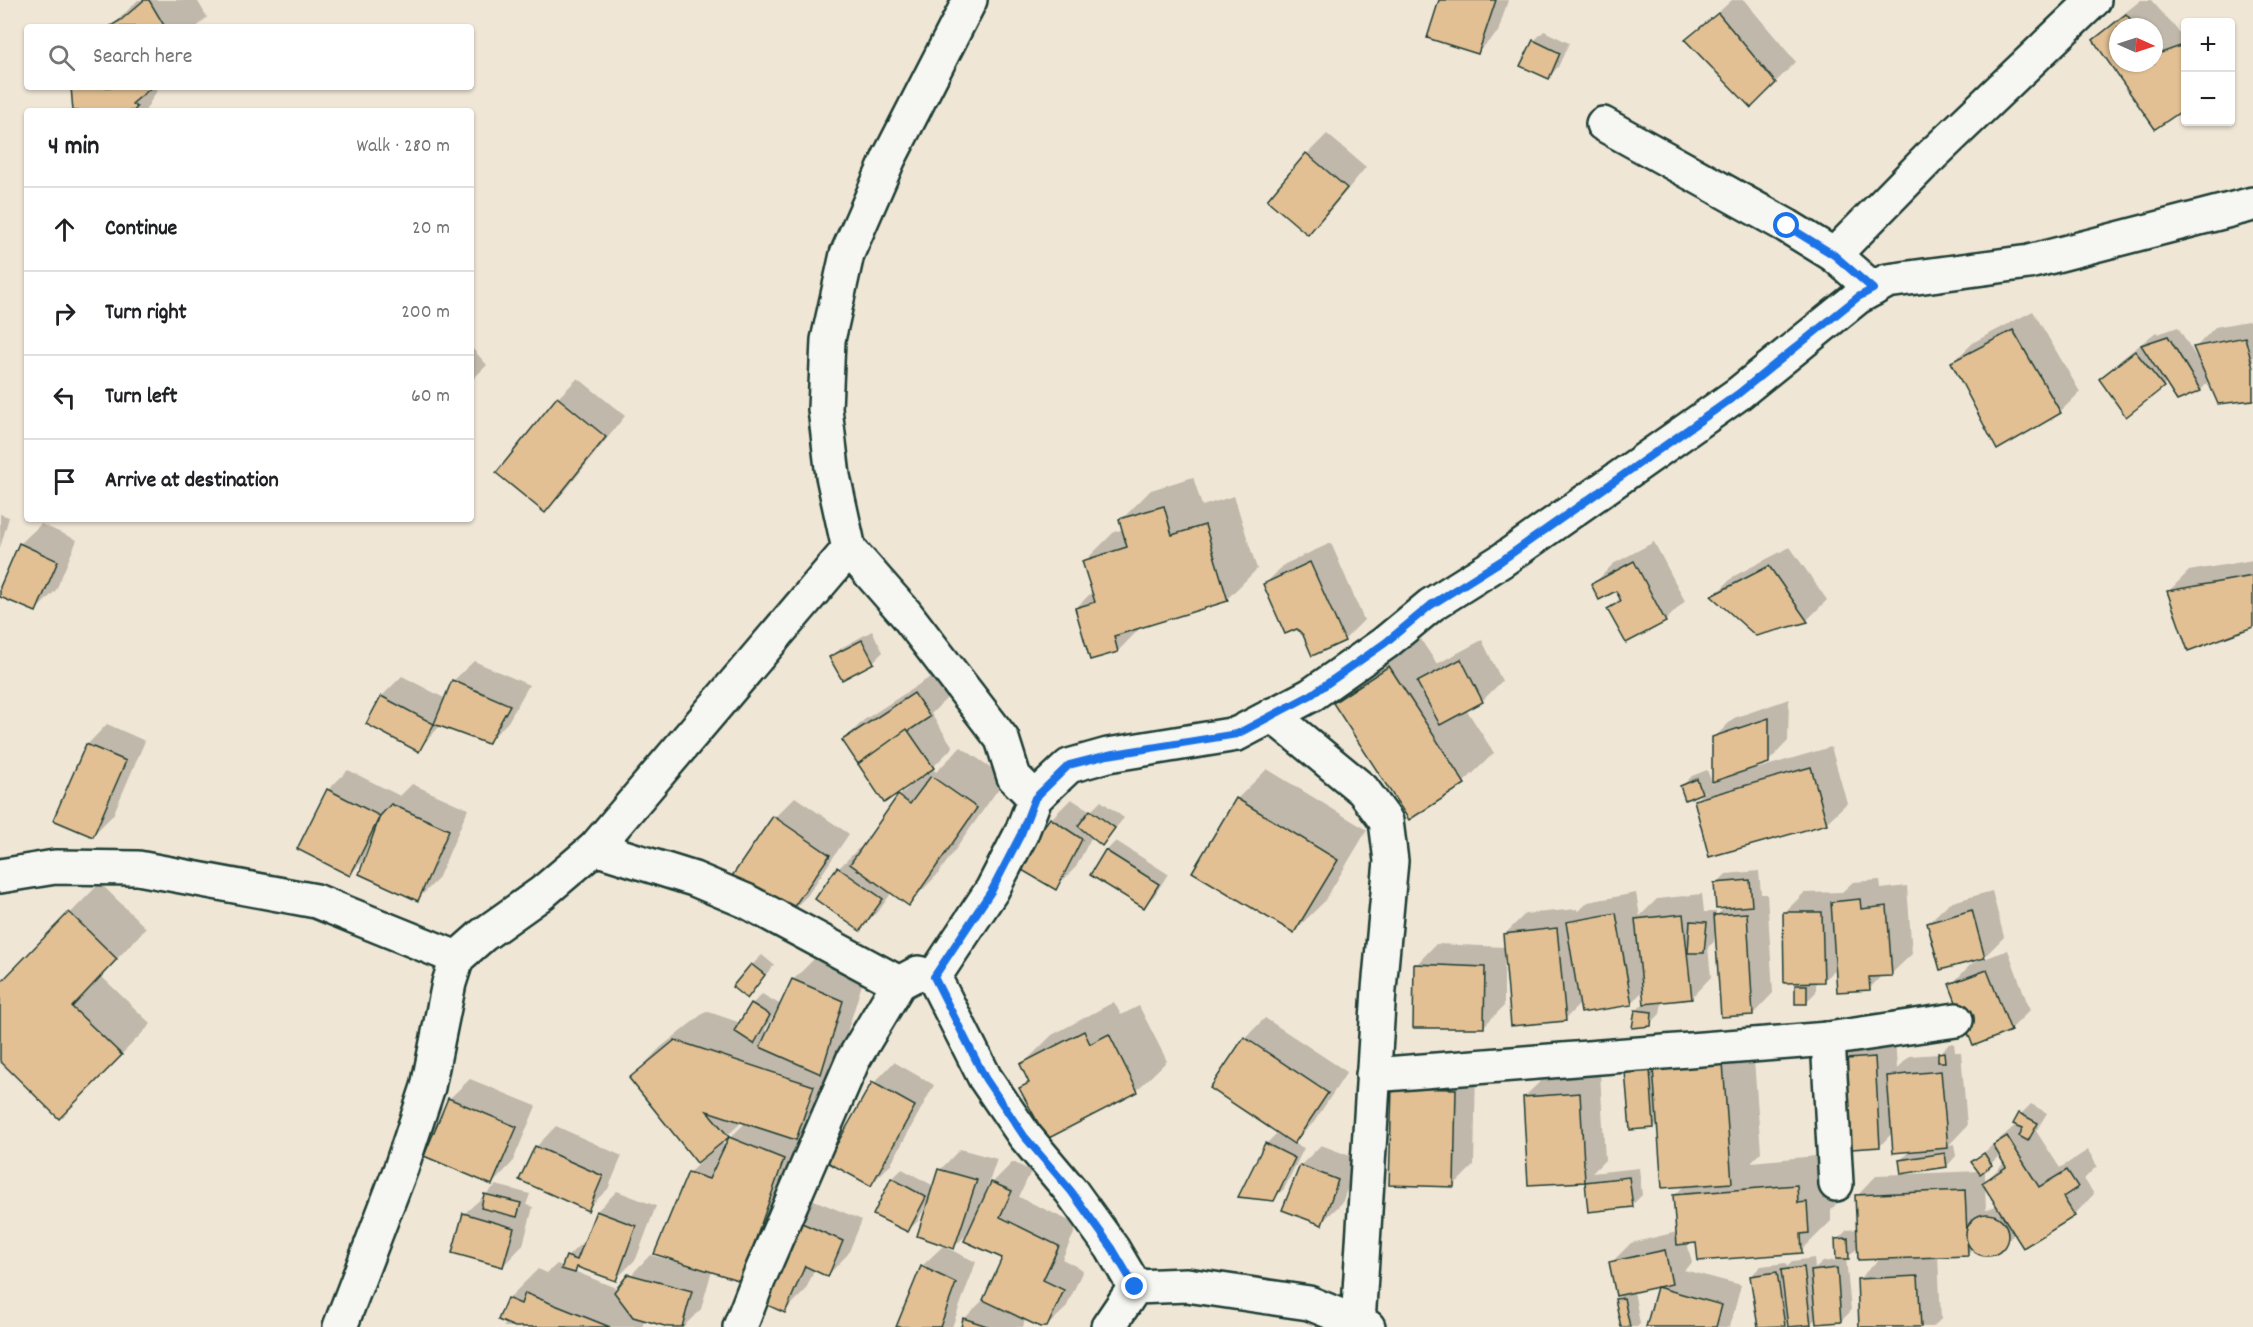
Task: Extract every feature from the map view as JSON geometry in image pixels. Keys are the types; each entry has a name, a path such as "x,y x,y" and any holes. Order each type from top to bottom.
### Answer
{"street":[{"path":"970,0 890,158 847,254 828,340 825,409 833,476 849,549 906,614 1002,739 1014,777 1035,798"},
{"path":"1834,255 1928,159 2094,0"},
{"path":"1603,124 1787,226 1834,255 1873,289"},
{"path":"934,977 992,890 1021,834 1035,798 1069,765 1108,755 1237,734 1311,695 1385,643 1431,605 1501,561 1738,394 1858,297 1887,281 2029,262 2253,204"},
{"path":"340,1327 401,1168 428,1087 449,983 457,958 483,935 542,893 595,848 849,549"},
{"path":"1135,1287 1187,1286 1309,1303 1363,1325 1373,1075 1391,861 1386,821 1363,790 1272,715"},
{"path":"595,848 694,879 746,901 898,983"},
{"path":"0,876 55,867 138,868 316,901 457,958"},
{"path":"740,1327 853,1060 898,983 918,973 934,977 985,1078 1024,1136 1071,1191 1112,1248 1135,1287"},
{"path":"1373,1075 1828,1039 1956,1020"},
{"path":"1828,1039 1836,1184"},
{"path":"1108,1327 1135,1287"}],"building":[{"path":"144,0 149,0 163,24 114,24"},
{"path":"1439,0 1496,0 1478,54 1427,38"},
{"path":"1718,13 1776,83 1751,108 1685,40"},
{"path":"2109,27 2109,63 2093,40"},
{"path":"1533,40 1560,53 1549,79 1520,66"},
{"path":"2181,46 2181,111 2155,129 2115,72 2163,72 2163,52"},
{"path":"71,90 148,90 132,104 136,108 73,108"},
{"path":"1306,153 1347,188 1308,235 1267,200"},
{"path":"2013,330 2061,413 1997,450 1951,362"},
{"path":"2168,336 2201,391 2177,401 2141,345"},
{"path":"2245,337 2253,368 2253,400 2218,404 2193,347"},
{"path":"2135,351 2164,387 2126,417 2099,379"},
{"path":"557,397 606,437 545,513 496,473"},
{"path":"1164,506 1172,535 1205,525 1228,601 1114,636 1118,652 1090,660 1075,608 1095,602 1082,561 1127,547 1119,519"},
{"path":"19,543 58,561 36,612 0,597 0,587"},
{"path":"1634,561 1666,622 1626,643 1607,609 1621,601 1616,591 1599,600 1591,584"},
{"path":"1310,562 1345,641 1312,656 1303,635 1297,629 1285,634 1263,584"},
{"path":"1769,566 1808,622 1756,636 1711,596"},
{"path":"2253,576 2253,627 2188,651 2167,591"},
{"path":"862,640 874,663 842,680 829,657"},
{"path":"1461,659 1483,702 1440,725 1417,682"},
{"path":"1389,666 1465,784 1409,820 1333,703"},
{"path":"452,680 510,705 488,744 434,724"},
{"path":"914,693 930,717 858,764 842,740"},
{"path":"381,696 434,724 419,752 366,724"},
{"path":"1769,718 1769,763 1712,782 1712,737"},
{"path":"907,729 934,768 884,803 858,764"},
{"path":"86,744 126,761 93,837 53,820"},
{"path":"1811,767 1827,824 1709,857 1694,800"},
{"path":"931,776 977,808 909,906 850,864 898,795 910,804"},
{"path":"1697,779 1702,793 1685,800 1680,786"},
{"path":"327,789 380,816 350,876 297,849"},
{"path":"1236,798 1338,860 1294,933 1192,872"},
{"path":"391,804 449,830 418,901 359,874 380,816"},
{"path":"1090,810 1115,828 1102,846 1078,826"},
{"path":"773,816 830,855 786,918 730,879"},
{"path":"1050,818 1082,839 1056,890 1015,866"},
{"path":"1105,850 1159,884 1144,908 1090,875"},
{"path":"837,867 883,899 860,931 815,899"},
{"path":"1750,880 1752,906 1716,909 1714,883"},
{"path":"1860,899 1861,909 1887,906 1892,976 1869,977 1870,990 1837,992 1831,902"},
{"path":"1972,910 1985,958 1940,970 1927,923"},
{"path":"69,912 117,959 72,1007 122,1055 59,1119 0,1061 0,983"},
{"path":"1783,912 1822,912 1824,982 1784,983"},
{"path":"1616,913 1632,1005 1581,1013 1566,922"},
{"path":"1747,913 1753,1015 1721,1017 1714,915"},
{"path":"1683,914 1692,999 1644,1004 1635,919"},
{"path":"1690,921 1707,922 1704,953 1688,953"},
{"path":"1557,928 1566,1021 1511,1026 1503,934"},
{"path":"751,964 765,975 747,999 732,987"},
{"path":"1414,964 1485,967 1484,1028 1413,1028"},
{"path":"1987,970 2011,1031 1973,1046 1949,984"},
{"path":"792,979 843,1001 821,1074 760,1047"},
{"path":"1795,985 1807,985 1807,1004 1795,1004"},
{"path":"751,1003 770,1015 754,1044 734,1031"},
{"path":"1635,1010 1652,1012 1651,1026 1632,1028"},
{"path":"1084,1031 1090,1044 1109,1034 1138,1092 1047,1139 1019,1088 1029,1083 1020,1064"},
{"path":"1244,1037 1328,1093 1294,1144 1210,1088"},
{"path":"675,1040 814,1086 796,1140 707,1111 729,1137 697,1163 629,1078"},
{"path":"1944,1052 1945,1062 1938,1062 1938,1053"},
{"path":"1875,1057 1880,1147 1837,1150 1832,1060"},
{"path":"1723,1063 1732,1183 1662,1188 1653,1068"},
{"path":"1650,1069 1654,1128 1630,1130 1625,1071"},
{"path":"1941,1071 1948,1148 1893,1153 1887,1076"},
{"path":"872,1082 915,1106 871,1186 827,1162"},
{"path":"1392,1088 1456,1089 1454,1187 1389,1185"},
{"path":"1580,1093 1585,1182 1528,1185 1523,1097"},
{"path":"448,1098 517,1127 492,1185 424,1156"},
{"path":"2019,1113 2038,1123 2028,1141 2019,1136 2023,1128 2013,1124"},
{"path":"2007,1136 2039,1187 2067,1170 2078,1187 2063,1197 2075,1216 2023,1248 1982,1183 2006,1167 1993,1145"},
{"path":"729,1137 784,1159 741,1281 654,1254 688,1172 709,1179"},
{"path":"1265,1143 1295,1158 1274,1201 1238,1197"},
{"path":"535,1146 603,1176 588,1211 519,1180"},
{"path":"1945,1153 1947,1167 1901,1174 1899,1160"},
{"path":"1984,1153 1992,1165 1980,1174 1971,1162"},
{"path":"1300,1165 1338,1180 1322,1225 1282,1210"},
{"path":"938,1169 977,1180 954,1249 917,1236"},
{"path":"1629,1177 1633,1207 1588,1212 1585,1182"},
{"path":"891,1178 926,1197 908,1232 873,1215"},
{"path":"991,1182 1012,1191 1000,1217 1059,1246 1043,1280 1064,1290 1047,1327 1040,1327 983,1300 1002,1258 964,1241"},
{"path":"1797,1185 1798,1203 1807,1202 1809,1233 1801,1234 1802,1253 1698,1261 1696,1243 1677,1245 1673,1195"},
{"path":"1965,1190 1968,1256 1858,1260 1855,1195"},
{"path":"484,1194 521,1203 517,1217 481,1208"},
{"path":"596,1211 636,1226 616,1281 577,1267 575,1273 561,1269 566,1256 577,1260"},
{"path":"463,1213 514,1228 503,1267 452,1253"},
{"path":"1987,1214 2002,1220 2008,1235 2002,1250 1987,1256 1972,1250 1966,1235 1972,1220"},
{"path":"788,1217 843,1241 828,1277 805,1266 785,1313 754,1299"},
{"path":"1848,1238 1849,1259 1836,1259 1835,1239"},
{"path":"1665,1250 1672,1284 1616,1296 1609,1262"},
{"path":"921,1266 956,1283 940,1327 896,1327"},
{"path":"1804,1267 1811,1325 1788,1327 1781,1270"},
{"path":"1837,1268 1841,1322 1816,1324 1811,1271"},
{"path":"1777,1272 1785,1326 1758,1327 1750,1276"},
{"path":"628,1274 692,1291 682,1327 668,1327 633,1317 614,1292"},
{"path":"1918,1276 1921,1327 1859,1327 1857,1279"},
{"path":"1657,1287 1722,1305 1716,1327 1646,1327"},
{"path":"525,1293 610,1327 515,1327 498,1320 507,1298 521,1304"},
{"path":"1624,1298 1630,1327 1621,1327 1615,1299"},
{"path":"963,1318 990,1327 961,1327"}],"route":[{"path":"1135,1287 1112,1248 1071,1191 1024,1136 985,1078 934,977 992,890 1021,834 1035,798 1069,765 1108,755 1237,734 1311,695 1385,643 1431,605 1501,561 1738,394 1858,297 1873,289 1834,255 1787,226"}]}
